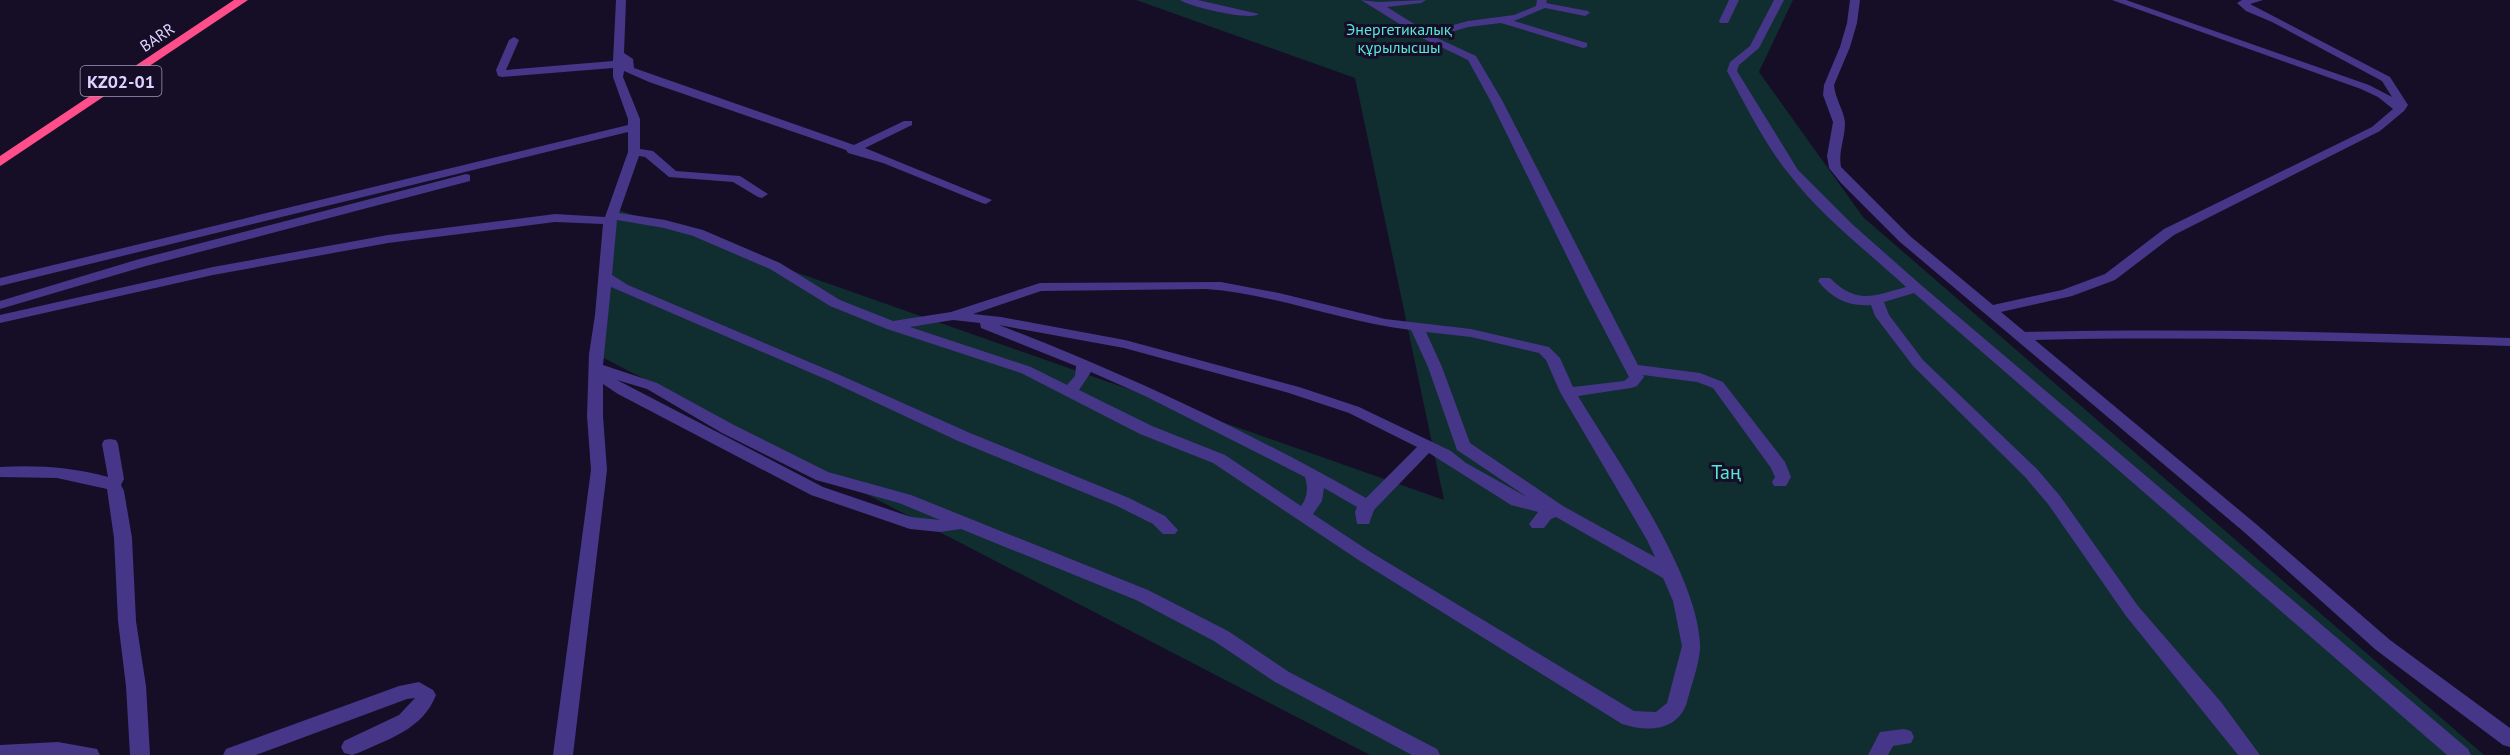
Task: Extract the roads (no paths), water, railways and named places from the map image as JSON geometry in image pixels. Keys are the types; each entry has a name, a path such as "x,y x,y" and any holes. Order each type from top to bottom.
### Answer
{"highway":[{"name":"BARR","path":"0,151 226,0"},
{"name":"BARR","path":"0,162 242,0"}],"street":[{"path":"563,755 599,470 595,416 597,370 611,218 634,152 632,109 618,77 621,0"},
{"path":"1185,0 1254,14"},
{"path":"1366,0 1426,36 1462,51 1475,62 1637,377 1626,386 1568,392"},
{"path":"1377,5 1421,0"},
{"path":"1724,21 1734,0"},
{"path":"1779,0 1754,48 1734,64 1732,71 1776,147 1794,172 1847,226 1916,288 2461,755"},
{"path":"1855,0 1845,47 1829,85 1839,122 1833,156 1835,168 1870,207 2250,528 2383,645 2510,739"},
{"path":"2117,0 2365,87 2382,95 2400,109"},
{"path":"1990,310 2091,285 2109,277 2125,268 2147,247 2177,228 2376,129 2400,109 2402,104 2386,79 2276,20 2249,9 2242,3 2258,0"},
{"path":"1426,36 1466,24 1502,20 1534,11 1542,2 1585,13"},
{"path":"1502,20 1583,45"},
{"path":"514,40 501,70 502,74 628,59 627,68 644,77 938,179 986,200"},
{"path":"852,150 908,123"},
{"path":"0,282 633,127"},
{"path":"0,305 141,263 404,196 584,144 591,138"},
{"path":"634,152 649,154 673,174 736,179 762,194"},
{"path":"0,319 213,271 388,239 555,218 611,218 673,226 698,233 760,259 835,303 892,326 1007,363 1146,430 1231,465 1366,557 1629,718 1639,721 1664,720 1671,714 1682,685 1691,646 1687,620 1664,555 1568,392 1553,358 1544,350 1498,338 1385,323 1268,295 1206,285 1040,287 946,318"},
{"path":"605,277 623,288 835,378 964,437 1123,502 1159,520 1169,530"},
{"path":"1825,281 1838,296 1868,301 1916,288"},
{"path":"1878,298 1877,303 1882,316 1918,363 2031,473 2054,500 2132,611 2214,708 2250,755"},
{"path":"892,326 965,317 1001,321 1105,340 1194,362 1354,410 1444,454 1460,467 1517,501 1557,510"},
{"path":"965,317 1083,363 1286,459 1312,474 1365,513 1427,446"},
{"path":"1418,326 1419,335 1435,367 1462,446 1557,510 1670,574"},
{"path":"2022,336 2155,333 2308,335 2510,342"},
{"path":"1067,392 1081,382 1084,372 1083,363"},
{"path":"1633,369 1701,378 1719,385 1752,434 1779,465 1783,477 1780,482"},
{"path":"597,370 652,386 822,476 905,499 960,523 1087,572 1175,611 1221,636 1282,677 1430,755"},
{"path":"597,370 623,391 808,486 910,523 940,526 960,523"},
{"path":"110,444 116,479 113,484 123,538 140,755"},
{"path":"804,468 808,486"},
{"path":"0,472 50,473 113,484"},
{"path":"1302,514 1313,504 1315,498 1316,484 1312,474"},
{"path":"1538,524 1545,515 1557,510"},
{"path":"233,755 406,691 419,690 426,695 425,702 414,716 351,747"},
{"path":"1878,755 1887,738 1904,737"},
{"path":"0,753 58,750 90,755"}],"park label":[{"name":"Энергетикалық құрылысшы","path":"1399,38"},
{"name":"Таң","path":"1726,472"}]}
